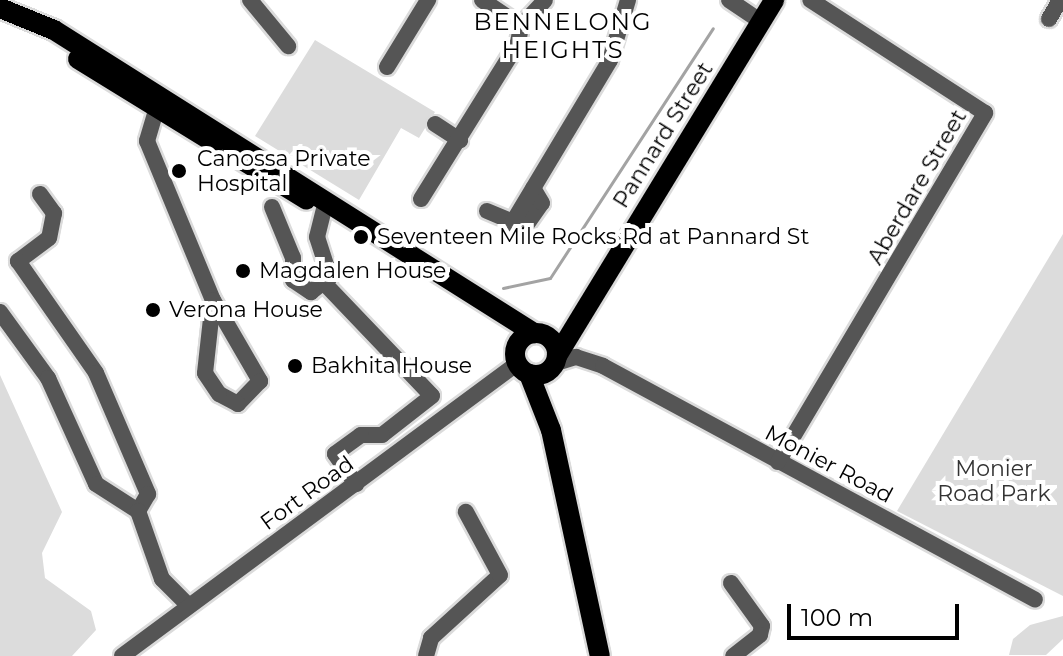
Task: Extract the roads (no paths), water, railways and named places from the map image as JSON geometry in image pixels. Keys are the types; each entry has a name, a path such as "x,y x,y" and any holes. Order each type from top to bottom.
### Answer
{"main road":[{"name":"Pannard Street","path":"541,366 575,332 591,296 774,0"},
{"path":"0,8 20,16 324,208 372,229"},
{"path":"157,103 372,229 495,306 532,335 600,656"},
{"name":"Pannard Street","path":"532,335 563,325 591,296"},
{"path":"532,335 541,366"}],"street":[{"path":"250,0 288,46"},
{"path":"387,67 428,0"},
{"path":"482,0 521,26"},
{"path":"421,199 518,43 521,26 545,0"},
{"path":"487,211 511,225 610,60 628,0"},
{"path":"729,0 762,22"},
{"name":"Aberdare Street","path":"778,462 985,113 810,0"},
{"path":"1049,19 1060,0"},
{"path":"157,103 147,141 213,300 260,381 238,404 219,394 205,373 213,300"},
{"path":"435,124 460,140"},
{"path":"40,194 54,213 49,238 18,261 92,363 148,494 138,511"},
{"path":"272,207 297,285 311,292 326,285"},
{"path":"324,208 317,237 330,265 326,285"},
{"path":"326,285 432,396 382,435 361,435 335,454 356,484"},
{"path":"0,312 48,378 102,493 138,511 162,579 189,606"},
{"name":"Monier Road","path":"575,332 603,366"},
{"name":"Monier Road","path":"541,366 576,357 603,366 1035,600"},
{"name":"Fort Road","path":"122,656 356,484 541,366"},
{"path":"426,656 431,638 500,575 466,512"},
{"path":"731,583 762,626 760,635 733,656"}],"waterway":[{"path":"503,288 550,278 713,28"}],"place":[{"name":"Canossa Private Hospital","path":"179,171"},
{"name":"Seventeen Mile Rocks Rd at Pannard St","path":"361,237"},
{"name":"Magdalen House","path":"243,271"},
{"name":"Verona House","path":"153,310"},
{"name":"Bakhita House","path":"295,366"}],"district":[{"name":"BENNELONG HEIGHTS","path":"563,36"}],"park label":[{"name":"Monier Road Park","path":"994,480"}]}
